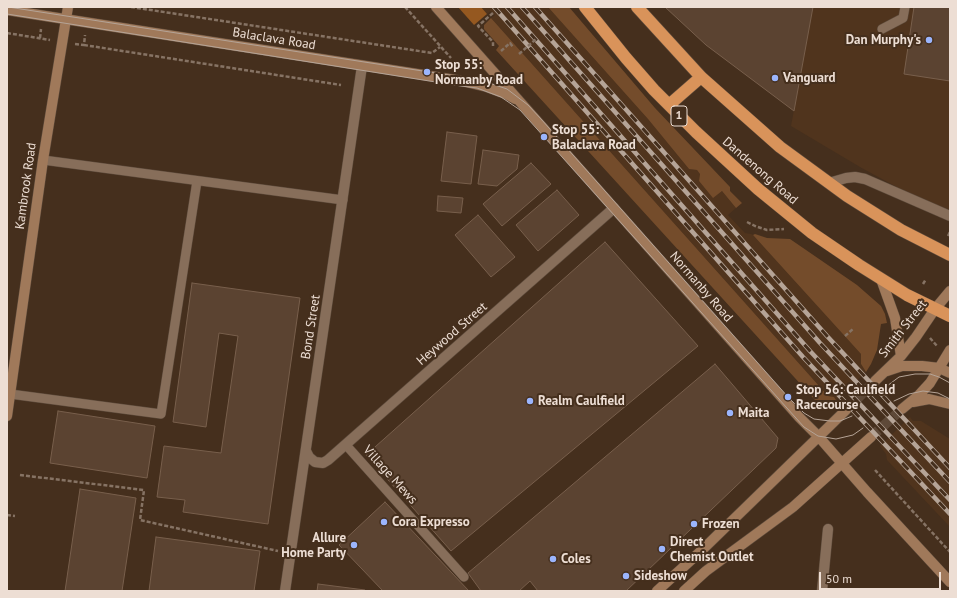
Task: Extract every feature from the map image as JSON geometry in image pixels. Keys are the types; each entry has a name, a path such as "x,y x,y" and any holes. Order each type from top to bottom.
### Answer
{"highway":[{"name":"Dandenong Road","path":"585,7 638,72 669,105 717,152 786,212 812,233 881,279 950,316"},
{"path":"637,7 701,77 780,146 829,183 901,230 950,255"},
{"path":"669,105 701,77"}],"main road":[{"name":"Kambrook Road","path":"7,416 43,160 68,7"},
{"name":"Normanby Road","path":"436,7 799,417 950,582"},
{"name":"Balaclava Road","path":"7,10 462,81 502,92 515,99 530,112"},
{"path":"881,279 895,318 901,356"},
{"name":"Smith Street","path":"875,381 901,356 950,291"},
{"path":"950,350 923,392 903,408 910,403 922,399 940,400 950,404"},
{"path":"885,372 896,367 908,366 939,368 950,373"},
{"path":"657,591 701,551 846,410"},
{"path":"684,591 706,571 788,511 871,437"}],"street":[{"name":"Bond Street","path":"285,591 362,66"},
{"path":"829,183 846,178 860,178 879,184 950,216"},
{"name":"Heywood Street","path":"306,451 312,460 317,463 323,463 328,460 614,208"},
{"path":"822,591 828,528"}],"lane":[{"path":"882,29 903,18 904,7"},
{"path":"43,160 343,200"},
{"path":"10,394 161,414 197,181"},
{"name":"Village Mews","path":"346,445 464,577"}],"path":[{"path":"131,7 432,53 440,47"},
{"path":"405,7 451,58"},
{"path":"493,13 478,26 493,42 493,46"},
{"path":"7,33 62,42"},
{"path":"519,54 536,39"},
{"path":"501,51 510,43 514,47"},
{"path":"84,45 341,85"},
{"path":"747,222 767,230 779,230"},
{"path":"948,236 950,232"},
{"path":"923,284 926,279"},
{"path":"845,336 853,329"},
{"path":"929,337 938,348"},
{"path":"875,470 950,552"},
{"path":"20,475 144,490 140,520 273,551 291,552"},
{"path":"7,515 15,516"}],"shaded area":[{"path":"458,7 481,7 487,14 474,25"},
{"path":"481,7 548,7 648,119 689,169 697,170 700,174 699,181 713,197 722,191 736,208 728,215 745,233 753,235 861,354 861,364 866,372 836,400 834,397 828,396 491,18 495,15 491,11 487,14"},
{"path":"548,7 569,7 655,108 730,187 730,191 742,203 736,208 722,191 713,198 699,181 700,174 697,170 689,169 648,119"},
{"path":"813,7 950,7 950,216 860,167 791,126"},
{"path":"491,18 828,396 834,397 836,400 815,400 496,50 499,46 484,29 484,25"},
{"path":"755,234 767,238 790,239 857,285 881,306 887,323 881,324 877,350 866,372 861,364 861,354 753,235"},
{"path":"910,417 913,421 921,421 950,439 950,527 887,460 886,454 880,446"}],"building":[{"name":"Vanguard","path":"665,7 813,7 794,111 706,45"},
{"name":"Dan Murphy's","path":"914,7 950,7 950,81 904,74"},
{"path":"447,132 477,136 471,184 441,181"},
{"path":"483,150 519,155 517,169 497,186 478,184"},
{"path":"531,163 551,184 502,226 483,204"},
{"path":"557,190 579,215 538,251 516,225"},
{"path":"438,196 463,198 461,213 437,211"},
{"path":"478,215 515,257 491,277 455,235"},
{"name":"Realm Caulfield","path":"605,242 698,346 451,551 366,455"},
{"path":"192,283 300,298 268,524 183,512 185,500 157,497 164,446 221,453 238,336 219,333 206,427 173,422"},
{"name":"Realm Caulfield","path":"715,364 778,438 776,448 626,591 538,591 530,581 519,591 481,591 468,573"},
{"path":"58,411 155,426 147,478 50,463"},
{"path":"80,489 136,498 122,591 65,591"},
{"path":"385,502 469,591 383,591 339,545"},
{"path":"156,537 260,551 254,591 149,591"},
{"path":"318,584 365,590 365,591 317,591"}],"tunnel":[{"path":"846,410 875,381"},
{"path":"871,437 902,409"}],"tram line":[{"path":"8,7 468,78 507,89 528,105 541,119 788,397 804,413 814,419 830,421 840,421 852,416"},
{"path":"7,14 477,88 501,97 520,110 804,427 818,436 836,439 853,435 863,428"},
{"path":"883,389 899,377 915,374 930,374 950,383"},
{"path":"894,401 909,394 923,391 938,393 950,399"}],"railway":[{"path":"494,7 803,357 950,514"},
{"path":"507,7 810,351 950,500"},
{"path":"522,7 820,343 950,482"},
{"path":"535,7 827,336 950,468"}],"place":[{"name":"Dan Murphy's","path":"929,40"},
{"name":"Stop 55: Normanby Road","path":"427,72"},
{"name":"Vanguard","path":"775,78"},
{"name":"Stop 55: Balaclava Road","path":"544,137"},
{"name":"Stop 56: Caulfield Racecourse","path":"788,397"},
{"name":"Realm Caulfield","path":"530,401"},
{"name":"Maita","path":"730,413"},
{"name":"Cora Expresso","path":"384,522"},
{"name":"Frozen","path":"694,524"},
{"name":"Allure Home Party","path":"354,545"},
{"name":"Direct Chemist Outlet","path":"662,549"},
{"name":"Coles","path":"553,559"},
{"name":"Sideshow","path":"626,576"}]}
